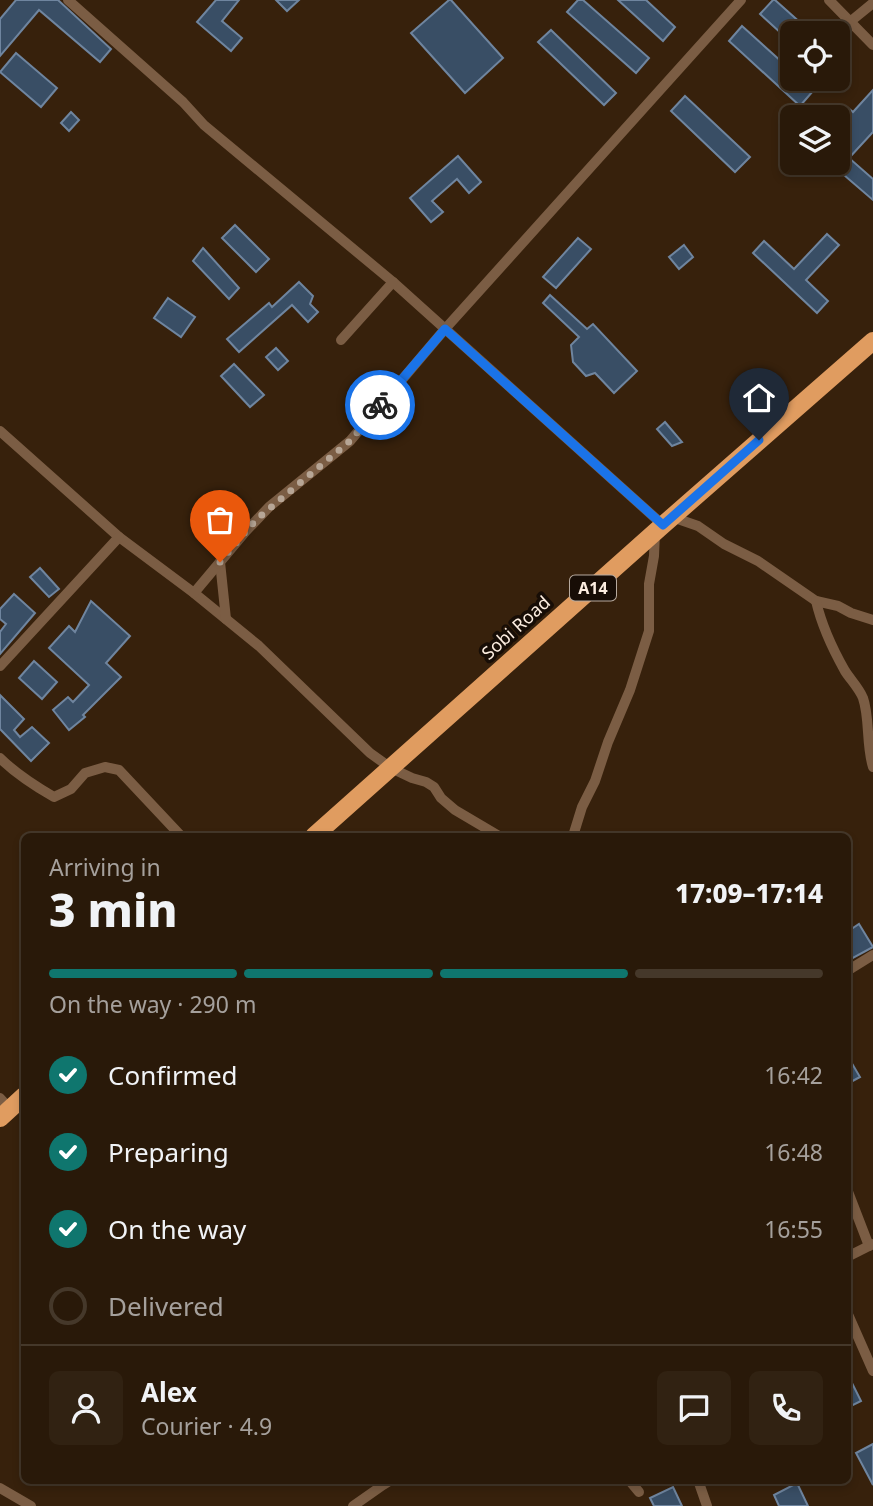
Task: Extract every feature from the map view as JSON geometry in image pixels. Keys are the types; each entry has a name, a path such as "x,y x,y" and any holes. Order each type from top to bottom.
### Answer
{"highway":[{"name":"Sobi Road","path":"317,833 873,341"},
{"path":"3,1108 21,1098"}],"street":[{"path":"68,0 183,102 204,125 393,282 663,525 698,526 724,544 758,561 816,601 838,606 873,620"},
{"path":"194,593 269,507 350,441 445,329 741,0"},
{"path":"829,0 873,45"},
{"path":"851,21 873,3"},
{"path":"341,340 393,282"},
{"path":"0,431 120,537 259,646 370,753 391,768 434,787 441,798 455,810 494,833"},
{"path":"689,502 698,526"},
{"path":"574,833 630,690 649,631 649,584 663,525"},
{"path":"0,666 120,537"},
{"path":"220,562 226,619"},
{"path":"816,601 821,624 832,649 862,697 873,767"},
{"path":"0,758 54,797 71,789 85,773 104,767 119,770 178,833"},
{"path":"851,969 873,956"},
{"path":"851,1198 871,1245 851,1254"},
{"path":"851,1321 873,1371"},
{"path":"353,1506 385,1484"},
{"path":"632,1484 639,1492"},
{"path":"699,1484 707,1506"},
{"path":"0,1488 31,1506"}],"building":[{"path":"16,0 58,0 111,49 100,62 39,10 0,56 0,19"},
{"path":"216,0 239,0 222,21 242,38 231,51 197,22"},
{"path":"276,0 299,0 287,11"},
{"path":"449,0 503,58 465,93 411,33"},
{"path":"578,0 583,0 649,58 636,73 567,12"},
{"path":"618,0 646,0 675,27 663,41"},
{"path":"775,0 799,21 780,21 780,32 760,14"},
{"path":"742,26 780,60 780,88 729,41"},
{"path":"551,30 616,93 604,105 538,42"},
{"path":"16,53 57,88 41,107 0,72"},
{"path":"873,90 873,132 850,157 850,110 853,112"},
{"path":"784,91 813,91 799,105"},
{"path":"685,96 750,157 735,172 671,111"},
{"path":"71,112 79,120 69,131 61,123"},
{"path":"458,156 481,182 469,193 457,179 432,201 443,212 431,222 410,198"},
{"path":"850,159 873,179 873,200 844,175 850,175"},
{"path":"235,225 269,259 256,272 222,238"},
{"path":"827,234 839,245 806,280 828,301 817,313 753,253 764,241 794,269"},
{"path":"578,238 591,249 556,288 543,277"},
{"path":"684,245 693,257 679,269 669,257"},
{"path":"203,248 239,288 229,299 193,261"},
{"path":"299,282 313,296 310,304 318,312 308,322 292,305 239,352 227,339 269,303 272,307"},
{"path":"550,295 587,329 593,324 637,371 614,393 595,373 586,376 573,362 571,345 579,337 543,303"},
{"path":"168,298 195,317 181,337 154,318"},
{"path":"276,348 288,361 278,370 266,357"},
{"path":"234,364 264,395 250,407 221,376"},
{"path":"665,422 682,442 672,446 657,429"},
{"path":"40,568 59,589 49,597 30,577"},
{"path":"14,594 35,613 0,654 0,632 6,624 0,619 0,609"},
{"path":"91,601 130,636 106,663 121,677 83,715 85,717 69,730 53,710 68,697 73,702 89,685 49,648 69,626 75,632"},
{"path":"34,661 57,682 42,699 19,678"},
{"path":"0,695 24,719 14,730 20,737 32,727 49,743 31,761 0,729"},
{"path":"859,924 873,947 851,959 851,929"},
{"path":"851,1062 860,1077 851,1082"},
{"path":"851,1381 861,1401 851,1406"},
{"path":"873,1444 873,1485 856,1453"},
{"path":"797,1484 808,1506 779,1506 774,1495"},
{"path":"673,1487 682,1506 654,1506 650,1498"}],"way so far":[{"path":"220,562 269,507 350,441 380,405"}],"route":[{"path":"380,405 445,329 663,525 759,440"}]}
